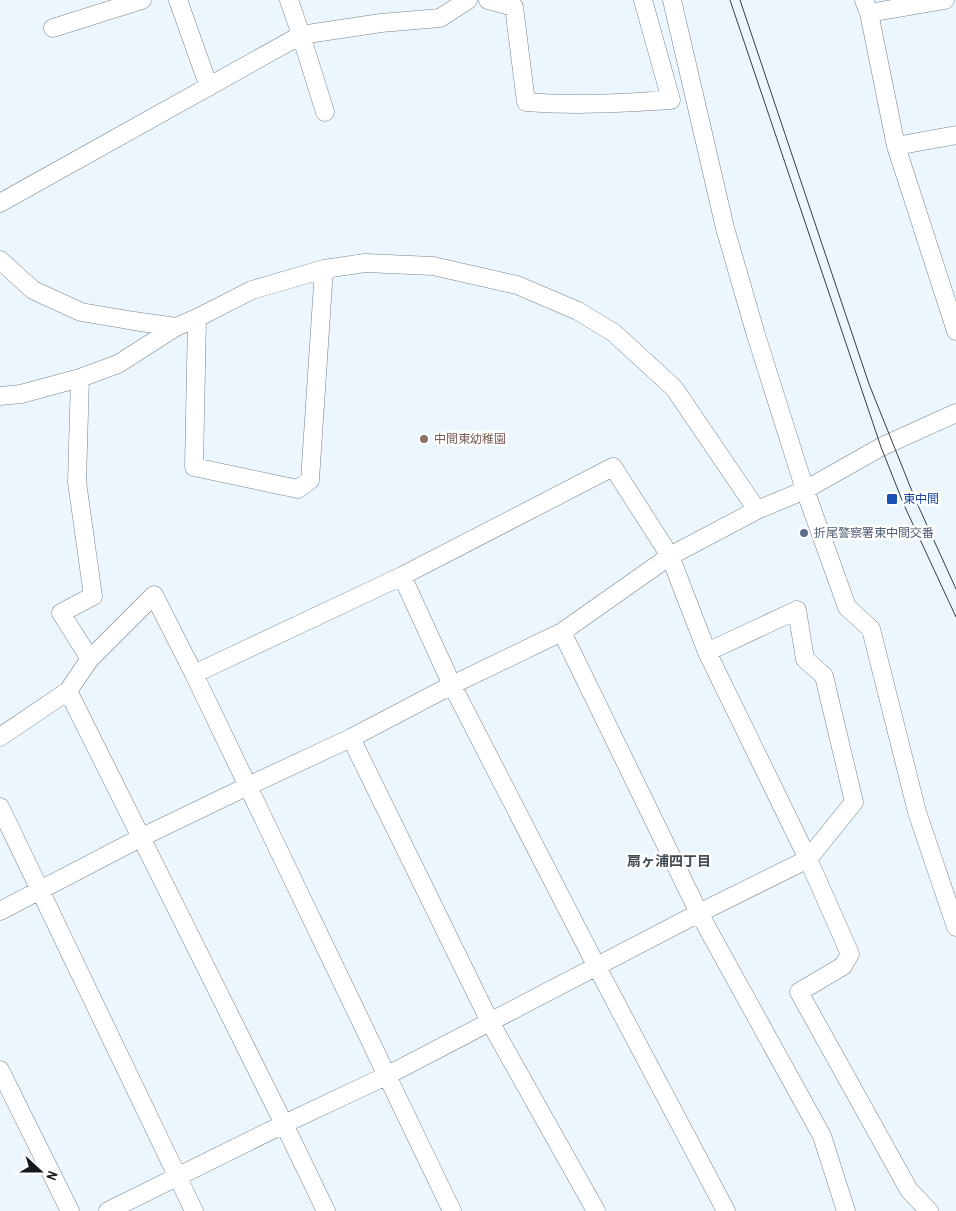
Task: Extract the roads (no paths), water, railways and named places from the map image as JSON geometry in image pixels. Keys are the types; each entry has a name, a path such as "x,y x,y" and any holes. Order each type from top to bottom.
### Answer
{"street":[{"path":"53,28 142,0"},
{"path":"178,0 209,87"},
{"path":"289,0 325,112"},
{"path":"0,204 301,35 381,23 440,18 468,0"},
{"path":"488,0 514,7 526,102 556,105 671,100 643,0"},
{"path":"672,0 725,228 750,316 805,490 847,607 871,629 917,812 956,927"},
{"path":"946,0 867,6 896,146 956,331"},
{"path":"896,146 956,135"},
{"path":"0,260 34,290 81,312 176,327"},
{"path":"0,396 21,394 80,378 118,364 176,327 252,290 324,269 365,263 433,266 517,285 578,311 614,333 674,388 756,510"},
{"path":"197,318 194,467 298,490 310,480 324,269"},
{"path":"80,378 77,482 93,596 60,613 90,659"},
{"path":"0,911 142,837 351,738 452,685 562,632 670,556 756,510 805,490 882,447 955,416"},
{"path":"194,674 402,576 613,467 670,556 707,652 808,859 850,954 843,966 799,992 909,1190 929,1211"},
{"path":"402,576 452,685 597,967 726,1211"},
{"path":"0,737 68,691 90,659 154,595 194,674 452,1211"},
{"path":"108,1211 386,1076 699,913 808,859 854,802 824,676 805,659 797,610 707,652"},
{"path":"562,632 699,913 822,1136 846,1211"},
{"path":"68,691 326,1211"},
{"path":"351,738 490,1022 596,1211"},
{"path":"0,807 194,1211"},
{"path":"0,1070 70,1211"}],"tram line":[{"path":"730,0 881,447 904,505 956,617"},
{"path":"740,0 869,384 916,501 956,589"}],"place":[{"name":"中間東幼稚園","path":"424,439"},
{"name":"東中間","path":"892,499"},
{"name":"折尾警察署東中間交番","path":"804,533"}],"district":[{"name":"扇ヶ浦四丁目","path":"669,861"}]}
